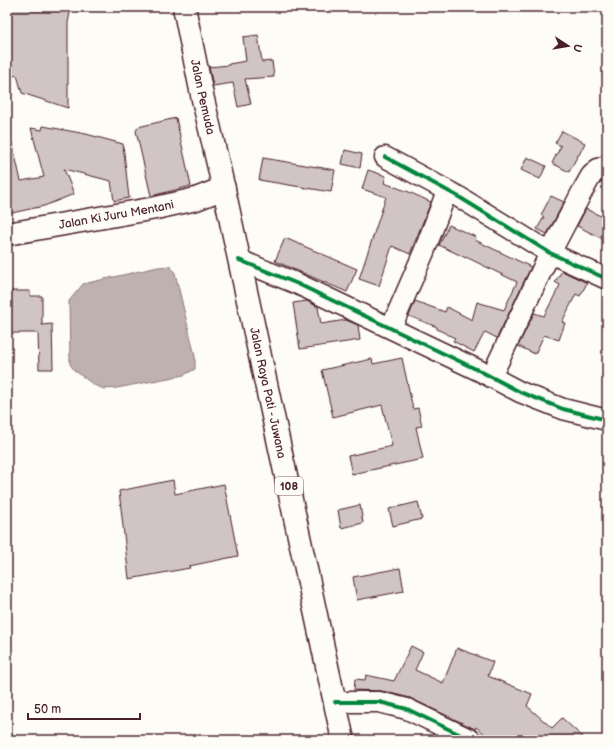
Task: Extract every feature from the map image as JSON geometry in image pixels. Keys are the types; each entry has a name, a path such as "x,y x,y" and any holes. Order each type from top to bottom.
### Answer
{"main road":[{"name":"Jalan Pemuda","path":"184,7 233,233"},
{"name":"Jalan Ki Juru Mentani","path":"7,234 156,208 196,199 224,188"},
{"name":"Jalan Raya Pati - Juwana","path":"233,233 343,740"}],"street":[{"path":"385,157 459,197 550,253 607,279"},
{"path":"491,377 550,253 591,176 598,169 607,166"},
{"path":"391,328 424,252 447,191"},
{"path":"239,260 298,284 520,392 563,409 607,420"},
{"path":"335,702 379,702 407,709 471,740"}],"shaded area":[{"path":"170,266 175,273 195,356 195,369 184,375 117,388 104,389 94,385 74,370 70,364 69,301 83,284 158,267"}],"building":[{"path":"7,7 71,7 68,23 68,108 22,93 17,75 7,78"},
{"path":"258,35 262,62 272,61 274,77 245,79 251,104 238,107 233,83 213,86 209,67 229,65 246,61 243,37"},
{"path":"176,118 191,186 151,196 136,131 138,127"},
{"path":"43,126 86,134 123,144 129,198 114,201 111,181 64,169 74,194 44,206 7,214 7,143 12,142 21,181 44,177 31,128 42,130"},
{"path":"562,131 585,143 569,172 552,163 561,146 555,143"},
{"path":"345,150 362,154 360,168 342,164"},
{"path":"527,157 546,166 540,179 521,170"},
{"path":"263,158 335,170 331,192 259,180"},
{"path":"368,170 386,176 384,183 431,202 410,254 392,246 379,286 359,279 386,197 362,189"},
{"path":"551,196 564,202 547,234 537,229 544,217 541,215"},
{"path":"586,209 607,219 607,241 577,226"},
{"path":"449,225 476,237 475,240 531,267 497,338 485,332 474,352 453,341 455,338 437,329 437,327 409,316 415,301 445,312 447,307 472,320 477,302 504,310 517,282 439,245"},
{"path":"285,238 357,269 347,292 275,261"},
{"path":"562,271 587,283 580,296 576,294 562,322 565,323 559,340 544,335 535,354 518,346 534,313 544,316 560,285 555,282"},
{"path":"7,291 30,291 30,296 42,296 42,325 52,324 53,369 39,369 38,333 7,333"},
{"path":"307,301 318,307 321,324 346,320 358,325 360,340 300,349 293,303"},
{"path":"402,358 413,409 418,408 422,426 416,427 423,459 352,474 348,456 392,446 382,405 333,417 322,370 372,359 373,364"},
{"path":"173,480 175,494 224,484 238,556 189,566 190,568 129,579 119,491"},
{"path":"418,502 422,519 393,526 389,509"},
{"path":"360,505 363,523 341,528 338,510"},
{"path":"400,568 404,591 357,600 353,577"},
{"path":"411,646 423,652 415,670 443,683 457,648 493,662 488,676 532,694 527,706 552,728 562,718 586,740 492,740 476,727 475,729 410,698 382,691 354,690 355,679 365,680 366,675 394,681"}],"cycle path":[{"path":"385,157 459,197 550,253 607,279"},
{"path":"239,260 298,284 480,371 520,392 563,409 607,420"},
{"path":"335,702 379,702 407,709 471,740"}]}
